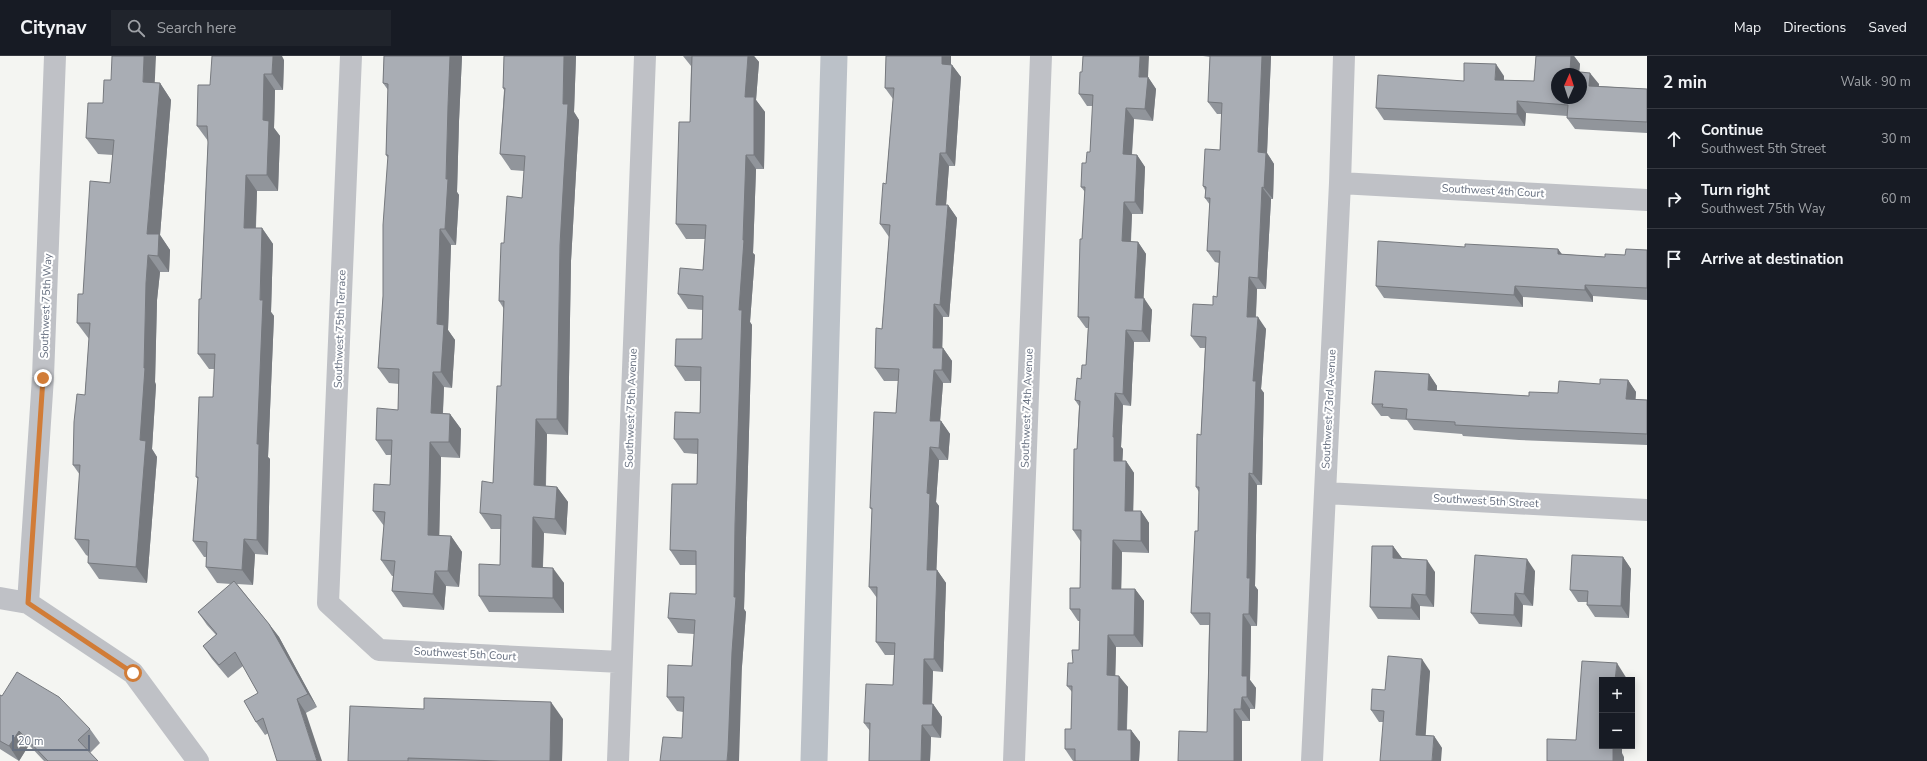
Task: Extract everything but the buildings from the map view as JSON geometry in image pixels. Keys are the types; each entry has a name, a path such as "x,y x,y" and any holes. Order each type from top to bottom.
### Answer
{"street":[{"name":"Southwest 75th Way","path":"28,603 43,378 55,56"},
{"name":"Southwest 75th Terrace","path":"328,603 352,56"},
{"name":"Southwest 75th Avenue","path":"618,761 645,56"},
{"name":"Southwest 74th Avenue","path":"1014,761 1040,56"},
{"name":"Southwest 73rd Avenue","path":"1312,761 1340,183 1344,56"},
{"name":"Southwest 4th Court","path":"1340,183 1647,200"},
{"name":"Southwest 5th Street","path":"1325,493 1647,510"},
{"path":"0,598 28,603 133,673 198,761"},
{"name":"Southwest 5th Court","path":"328,603 379,650 621,662"}],"waterway":[{"path":"814,761 834,56"}],"route":[{"path":"43,378 36,506 28,603 133,673"}]}
